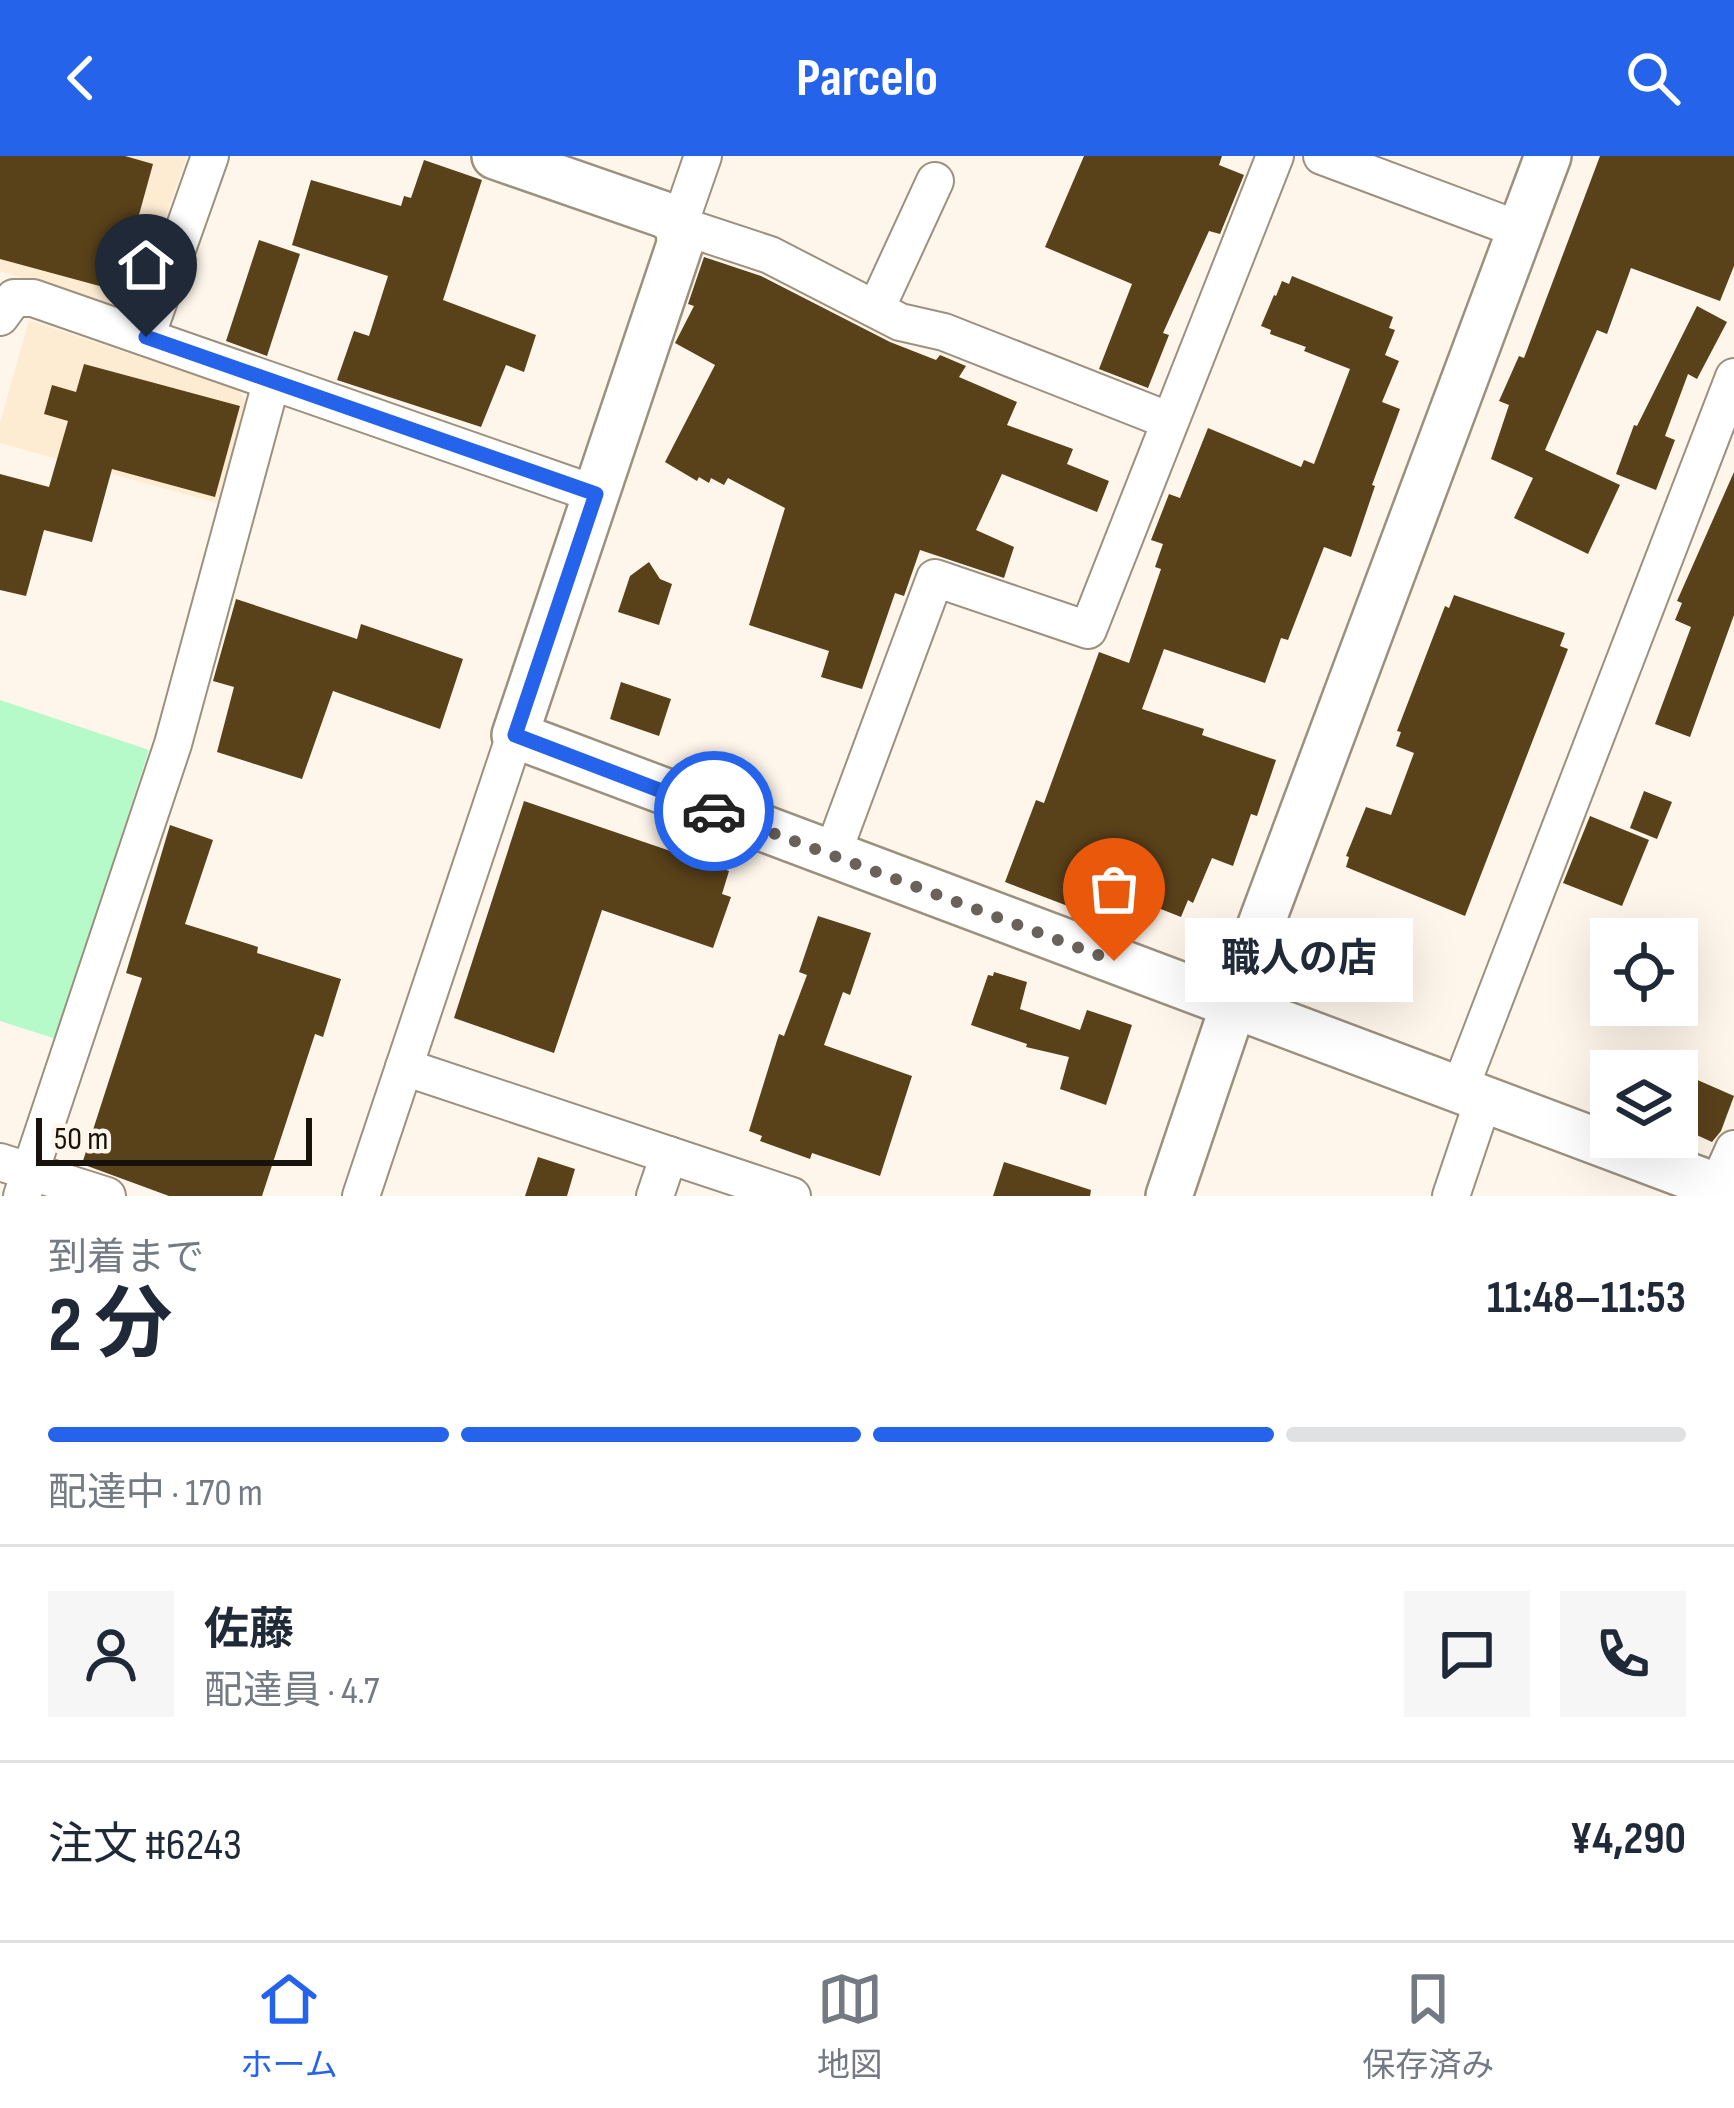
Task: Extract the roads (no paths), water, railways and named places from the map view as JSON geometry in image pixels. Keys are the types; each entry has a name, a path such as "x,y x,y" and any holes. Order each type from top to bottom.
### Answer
{"street":[{"path":"146,337 210,156"},
{"path":"495,156 770,255 900,322 944,332 1170,422"},
{"path":"362,1196 680,244 679,226 703,156"},
{"path":"832,855 935,578 1088,630 1275,156"},
{"path":"1322,156 1520,230"},
{"path":"1169,1196 1260,927 1548,156"},
{"path":"876,309 935,181"},
{"path":"0,317 14,298 33,298 596,494"},
{"path":"1450,1196 1471,1096 1734,377"},
{"path":"107,1196 18,1176 173,744 271,383"},
{"path":"515,735 1471,1096 1724,1181"},
{"path":"404,1067 792,1196"},
{"path":"655,1196 669,1155"}],"place":[{"name":"職人の店","path":"1114,961"}]}
